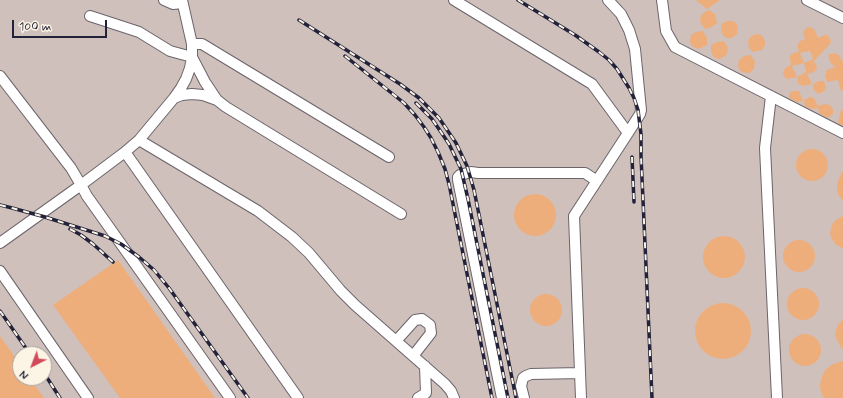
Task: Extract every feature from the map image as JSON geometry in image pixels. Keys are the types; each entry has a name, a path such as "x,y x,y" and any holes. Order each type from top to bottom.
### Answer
{"lane":[{"path":"0,243 81,186 125,152 139,140 174,98 186,79 190,68 192,44 182,1 173,4 164,0"},
{"path":"454,0 592,84 628,132"},
{"path":"581,398 574,216 640,114 641,110 635,49 629,30 621,14 608,0"},
{"path":"662,0 666,31 674,47 843,133"},
{"path":"807,0 843,18"},
{"path":"90,16 139,32 170,51 192,57 204,82 217,100 226,107 400,214"},
{"path":"192,44 202,44 389,157"},
{"path":"0,76 71,168 87,196 230,398"},
{"path":"174,98 192,94 203,95 217,100"},
{"path":"770,96 765,148 777,398"},
{"path":"139,140 258,211 292,237 309,253 341,291 355,305 445,384 454,398"},
{"path":"125,152 298,398"},
{"path":"502,398 458,177 462,174 471,172 585,174 597,181"},
{"path":"0,271 88,398"},
{"path":"396,342 415,320 422,319 430,325 431,333 413,356"},
{"path":"418,398 426,393 425,366"},
{"path":"524,398 521,386 523,378 526,376 531,374 580,373"}],"shaded area":[{"path":"0,0 843,0 843,398 0,398"}],"building":[{"path":"696,0 720,0 707,9"},
{"path":"709,10 715,14 717,23 710,28 705,29 701,24 700,18 703,13"},
{"path":"727,21 733,21 738,27 737,34 732,38 726,38 722,34 721,24"},
{"path":"809,27 814,29 818,38 827,35 831,41 830,44 812,63 815,62 817,67 816,70 807,74 812,84 802,86 798,83 797,77 788,79 785,78 783,73 785,68 791,65 790,56 799,51 797,46 800,41 805,39 803,33 806,28","holes":["810,51 813,59 804,63 800,53","804,63 806,72 797,77 792,66"]},
{"path":"703,31 707,38 707,45 698,49 691,45 691,35 696,32"},
{"path":"757,34 763,37 765,45 762,50 753,52 749,48 748,41 751,36"},
{"path":"724,41 728,48 727,54 718,59 712,54 711,45"},
{"path":"834,53 839,55 843,62 843,90 841,91 838,80 827,82 825,75 827,70 835,67 830,62 828,55"},
{"path":"751,55 755,62 754,69 749,73 742,72 738,66 739,60 744,56"},
{"path":"819,81 824,81 826,87 823,92 818,94 814,90 813,84"},
{"path":"794,91 799,91 803,101 797,102 789,98 789,94"},
{"path":"810,97 814,98 818,106 825,104 830,105 833,109 833,114 828,118 819,113 818,108 811,109 805,106 804,100"},
{"path":"841,110 843,110 843,126 838,123"},
{"path":"809,149 815,149 824,153 828,165 824,177 815,181 809,181 800,177 796,168 796,162 800,153"},
{"path":"843,170 843,201 838,194 837,183"},
{"path":"531,194 539,194 550,200 556,211 556,219 550,230 539,236 531,236 520,230 514,219 514,211 520,200"},
{"path":"843,216 843,248 835,244 830,234 833,223"},
{"path":"720,236 728,236 736,239 742,245 745,257 742,269 736,275 728,278 720,278 712,275 706,269 703,261 703,253 706,245 712,239"},
{"path":"796,240 802,240 811,244 815,256 811,268 802,272 796,272 787,268 783,259 783,253 787,244"},
{"path":"118,260 215,398 120,398 53,305"},
{"path":"800,288 806,288 815,292 819,304 815,316 806,320 800,320 791,316 787,307 787,301 791,292"},
{"path":"543,294 549,294 558,298 562,310 558,322 549,326 543,326 534,322 530,313 530,307 534,298"},
{"path":"723,303 734,305 743,311 749,320 751,331 749,342 743,351 734,357 723,359 712,357 703,351 697,342 695,331 697,320 703,311 712,305"},
{"path":"843,319 843,350 835,335 838,325"},
{"path":"802,334 808,334 817,338 821,350 817,362 808,366 802,366 793,362 789,353 789,347 793,338"},
{"path":"0,336 12,353 12,386 36,386 44,398 0,398"},
{"path":"843,361 843,398 824,398 821,393 820,385 822,376 826,369 833,364"}],"railway":[{"path":"518,0 575,35 609,60 617,69 634,98 638,110 641,134 652,398"},
{"path":"299,20 400,84 419,98 439,118 456,143 467,166 474,190 516,398"},
{"path":"345,56 404,103 424,127 438,152 449,184 492,398"},
{"path":"416,103 432,119 441,132 449,144 461,169 508,398"},
{"path":"632,157 634,202"},
{"path":"0,205 45,217 105,236 121,244 139,257 154,270 169,288 248,398"},
{"path":"70,229 93,244 113,262"},
{"path":"0,311 24,346"},
{"path":"52,386 60,398"}]}
